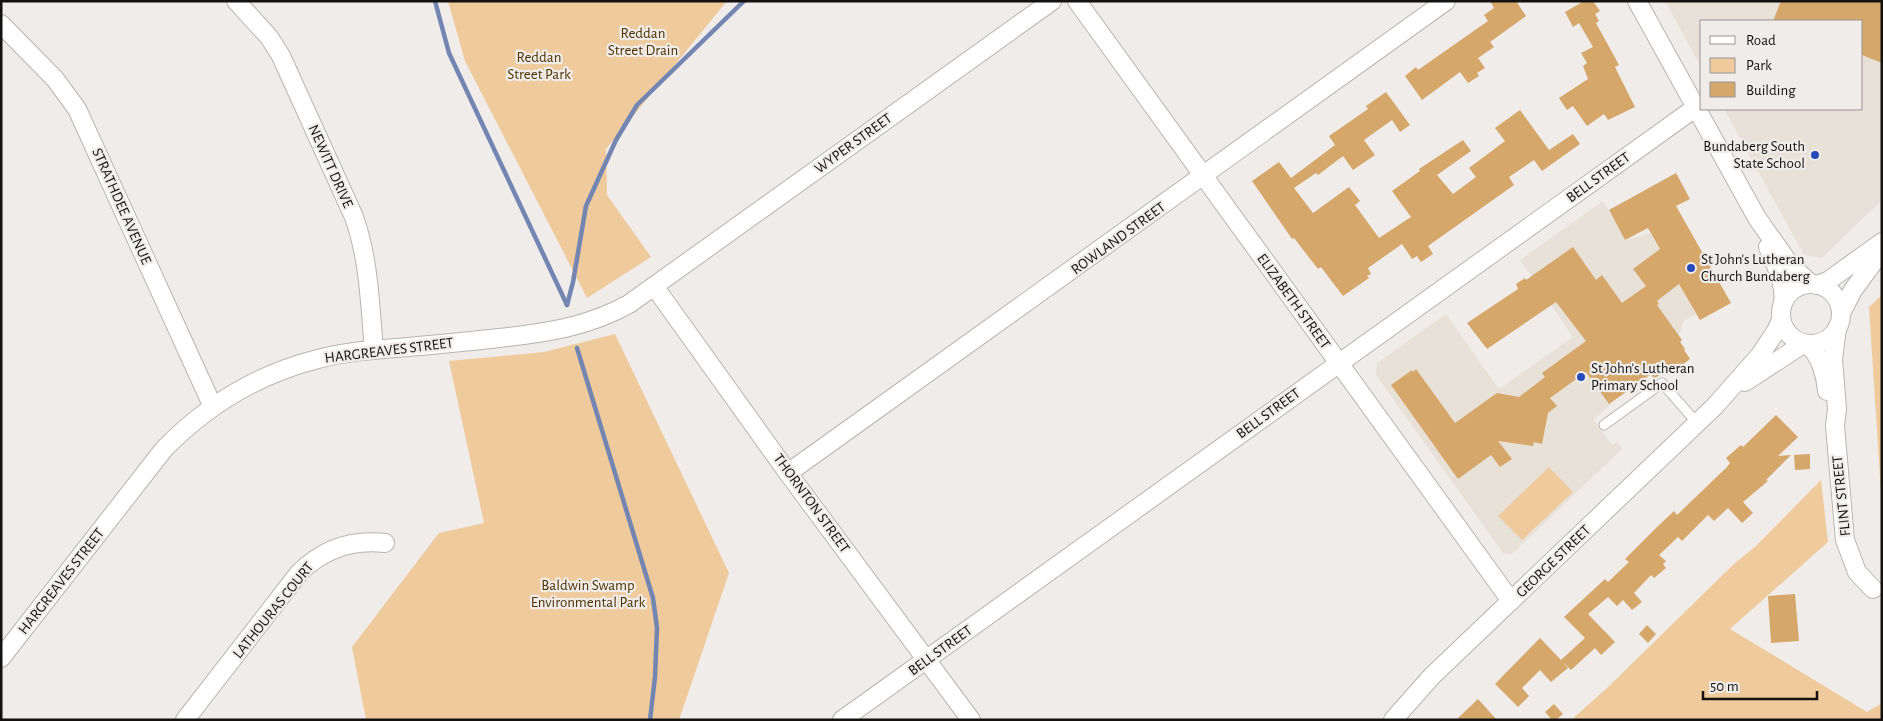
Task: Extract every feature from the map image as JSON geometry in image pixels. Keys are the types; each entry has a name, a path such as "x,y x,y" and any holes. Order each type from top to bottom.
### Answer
{"street":[{"name":"NEWITT DRIVE","path":"236,1 269,37 281,56 354,216 362,239 365,257 374,350"},
{"name":"WYPER STREET","path":"654,286 1052,1"},
{"name":"ELIZABETH STREET","path":"1077,1 1511,601"},
{"name":"ROWLAND STREET","path":"788,473 1446,1"},
{"path":"1637,1 1757,218 1791,266 1814,284 1826,288 1834,295 1839,303 1839,320"},
{"name":"STRATHDEE AVENUE","path":"1,24 55,80 76,109 213,407"},
{"name":"BELL STREET","path":"842,720 1695,108"},
{"path":"1757,218 1782,285 1784,295 1782,312 1789,335 1805,344 1816,344 1825,341 1832,335 1853,290 1882,251"},
{"path":"1782,312 1787,295 1794,289 1828,281 1882,242"},
{"name":"HARGREAVES STREET","path":"1,658 164,449 185,428 213,407 258,380 290,367 320,358 568,328 605,316 629,304 654,286"},
{"name":"THORNTON STREET","path":"654,286 788,473 971,720"},
{"name":"GEORGE STREET","path":"1393,720 1432,676 1715,406 1760,355 1776,331 1782,312"},
{"name":"FLINT STREET","path":"1839,320 1833,359 1837,409 1835,426 1844,540 1856,572 1873,589"},
{"name":"GEORGE STREET","path":"1715,406 1754,376 1805,344"},
{"name":"FLINT STREET","path":"1805,344 1814,352 1825,376 1829,410 1835,426"},
{"name":"LATHOURAS COURT","path":"185,720 299,573 310,562 337,547 354,542 385,542"}],"lane":[{"path":"1604,425 1662,383 1697,423"}],"shaded area":[{"name":"Bundaberg South State School","path":"1665,1 1882,1 1882,200 1822,258 1804,255 1725,110 1863,110 1863,20 1700,20 1700,65"},
{"name":"St John's Lutheran Primary School","path":"1603,201 1625,240 1651,233 1696,314 1684,321 1679,335 1682,340 1680,342 1685,349 1684,351 1690,359 1677,369 1670,361 1666,370 1654,379 1650,374 1610,404 1594,420 1612,445 1617,442 1622,449 1512,554 1503,553 1376,375 1377,363 1446,314 1499,389 1573,337 1520,260"}],"green space":[{"name":"Reddan Street Park","path":"448,1 727,1 606,149 607,195 651,257 587,298 465,61"},
{"path":"1882,295 1882,508 1869,307"},
{"name":"Baldwin Swamp Environmental Park","path":"615,334 729,573 679,720 366,720 352,647 439,533 484,523 449,361 544,352"},
{"path":"1549,467 1573,492 1522,540 1498,516"},
{"path":"1821,480 1828,542 1730,629 1867,712 1882,703 1882,720 1571,720 1606,689 1735,563 1756,546"}],"building":[{"path":"1490,1 1516,1 1526,16 1490,42 1494,47 1478,58 1485,68 1477,73 1479,76 1468,83 1460,72 1422,100 1405,76 1416,67 1418,70 1488,21 1484,15 1494,8"},
{"path":"1584,1 1593,1 1600,11 1595,14 1599,21 1596,23 1619,65 1615,67 1635,107 1608,120 1604,114 1587,126 1573,106 1567,110 1559,98 1588,79 1583,66 1587,63 1581,53 1593,47 1579,23 1573,27 1565,12"},
{"path":"1781,1 1882,1 1882,63 1863,55 1863,20 1773,20"},
{"path":"1386,92 1410,125 1400,132 1392,120 1364,140 1375,155 1353,170 1343,156 1318,175 1316,173 1294,188 1313,213 1349,187 1360,201 1355,205 1379,238 1411,217 1392,191 1420,171 1419,169 1463,140 1471,151 1437,175 1453,194 1476,177 1469,168 1505,141 1495,128 1520,110 1549,150 1573,134 1580,144 1542,171 1534,160 1509,177 1514,185 1428,246 1433,254 1421,262 1417,256 1412,259 1402,244 1368,268 1371,274 1367,276 1369,278 1343,296 1321,267 1318,269 1294,238 1292,239 1252,181 1279,162 1291,178 1335,145 1329,136 1368,109 1366,106"},
{"path":"1676,173 1690,199 1676,206 1731,303 1700,320 1679,284 1657,301 1659,304 1657,305 1682,340 1680,342 1690,359 1677,369 1673,365 1654,379 1651,374 1609,404 1586,372 1550,398 1557,406 1548,413 1542,444 1534,442 1533,446 1498,441 1512,459 1500,467 1491,455 1458,479 1391,385 1416,369 1455,423 1497,393 1519,397 1545,377 1542,373 1586,341 1556,302 1487,349 1467,323 1518,289 1516,284 1525,278 1526,280 1573,247 1596,280 1602,275 1622,303 1646,286 1633,269 1660,249 1648,228 1625,240 1609,210"},
{"path":"1776,415 1798,437 1778,456 1791,455 1766,480 1768,481 1743,502 1753,513 1742,523 1728,508 1714,521 1708,515 1682,541 1678,537 1659,555 1666,561 1663,564 1666,568 1654,578 1651,575 1634,593 1642,602 1632,610 1623,600 1617,606 1608,597 1588,614 1615,642 1601,655 1595,648 1571,670 1563,662 1568,668 1551,682 1540,670 1522,688 1529,696 1518,707 1495,684 1540,638 1561,660 1585,638 1564,617 1605,579 1608,582 1629,562 1625,559 1674,511 1677,515 1727,467 1730,463 1726,458 1741,445 1743,447"},
{"path":"1810,454 1810,469 1795,470 1794,455"},
{"path":"1795,594 1799,641 1771,643 1768,596"},
{"path":"1647,625 1656,634 1648,643 1639,634"},
{"path":"1478,699 1497,720 1456,720"},
{"path":"1554,704 1563,714 1556,720 1552,720 1545,712"}],"waterway":[{"path":"435,1 449,53 567,305"},
{"path":"567,305 573,282 586,206 616,140 637,105 744,1"},
{"path":"577,348 653,598 657,628 655,677 650,720"}],"place":[{"name":"Bundaberg South State School","path":"1815,155"},
{"name":"St John's Lutheran Church Bundaberg","path":"1691,268"},
{"name":"St John's Lutheran Primary School","path":"1581,377"}],"park label":[{"name":"Reddan Street Drain","path":"643,42"}]}
